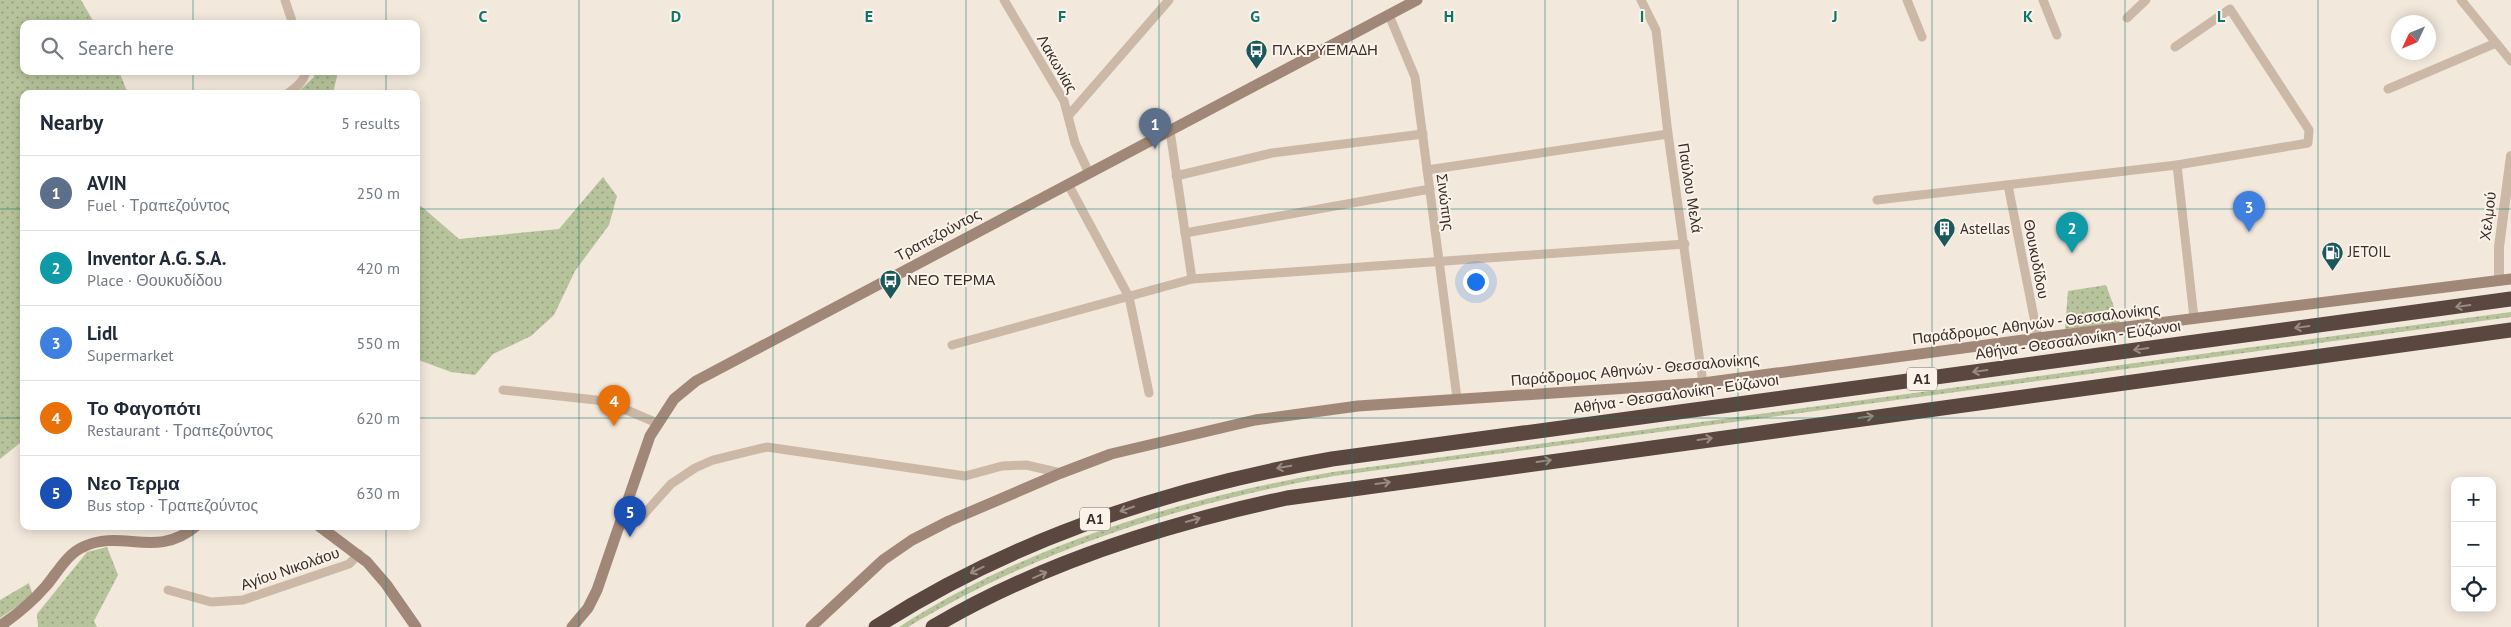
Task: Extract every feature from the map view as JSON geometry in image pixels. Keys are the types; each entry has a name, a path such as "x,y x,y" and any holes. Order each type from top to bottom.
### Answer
{"highway":[{"name":"Αθήνα - Θεσσαλονίκη - Εύζωνοι","path":"876,627 958,579 1068,529 1179,492 1279,468 1362,455 2511,299"},
{"name":"Α1","path":"934,627 1002,592 1086,555 1187,522 1287,498 2511,330"}],"main road":[{"name":"Τραπεζούντος","path":"573,627 588,608 597,590 650,436 674,399 709,373 1417,0"},
{"name":"Παράδρομος Αθηνών - Θεσσαλονίκης","path":"811,627 870,570 912,540 949,521 1060,473 1111,454 1255,420 1358,406 1703,382 2511,279"},
{"path":"0,626 28,606 80,548 100,542 166,543 181,538 191,530"},
{"path":"325,530 359,554 386,584 416,627"}],"street":[{"path":"285,0 292,20"},
{"name":"Λακωνίας","path":"1004,0 1064,101 1075,143 1089,173"},
{"path":"1069,115 1169,0"},
{"name":"Παύλου Μελά","path":"1641,0 1656,30 1668,134 1703,382"},
{"path":"1907,0 1922,37"},
{"path":"2043,0 2057,35"},
{"path":"2127,18 2146,0"},
{"path":"2461,0 2511,61"},
{"path":"1877,200 2177,165 2308,143 2309,130 2230,9 2175,47"},
{"name":"Σινώπης","path":"1389,15 1415,77 1457,398"},
{"path":"2388,89 2496,43"},
{"path":"292,90 305,75"},
{"path":"1170,131 1192,280"},
{"path":"1176,176 1272,153 1423,134"},
{"path":"1427,170 1668,134"},
{"name":"Χελμού","path":"2499,281 2499,247 2511,156"},
{"path":"2177,165 2194,318"},
{"path":"1068,184 1130,297 1149,393"},
{"name":"Θουκυδίδου","path":"2008,184 2038,338"},
{"path":"1185,233 1430,189"},
{"path":"952,345 1192,280 1685,244"},
{"path":"503,390 596,400 615,405 658,423"},
{"path":"620,525 637,522 671,484 695,468 713,460 767,447 965,476 1002,466 1026,465 1060,473"},
{"name":"Αγίου Νικολάου","path":"168,590 212,602 243,600 349,564 359,554"}],"green space":[{"path":"0,0 81,0 93,20 20,20 20,75 121,75 126,90 20,90 20,443 0,459"},
{"path":"314,75 337,75 334,90 300,90 314,77"},
{"path":"603,177 617,196 609,225 575,271 554,315 531,336 493,354 475,375 451,372 420,360 420,206 459,239 559,229"},
{"path":"2106,285 2120,323 2065,329 2068,291"},
{"path":"2511,312 2511,317 1334,476 1223,500 1114,532 1009,574 958,599 908,627 899,627 948,598 1000,572 1053,549 1108,528 1164,510 1277,482 1333,472"},
{"path":"107,547 118,575 94,621 97,627 38,627 37,614 87,552"},
{"path":"29,583 33,596 0,618 0,600"}],"place":[{"name":"ΠΛ.ΚΡΥΕΜΑΔΗ","path":"1256,69"},
{"name":"AVIN","path":"1155,149"},
{"name":"Lidl","path":"2249,232"},
{"name":"Astellas","path":"1944,248"},
{"name":"Inventor A.G. S.A.","path":"2072,253"},
{"name":"JETOIL","path":"2332,271"},
{"name":"ΝΕΟ ΤΕΡΜΑ","path":"891,299"},
{"name":"Το Φαγοπότι","path":"614,426"},
{"name":"Νεο Τερμα","path":"630,537"}]}
